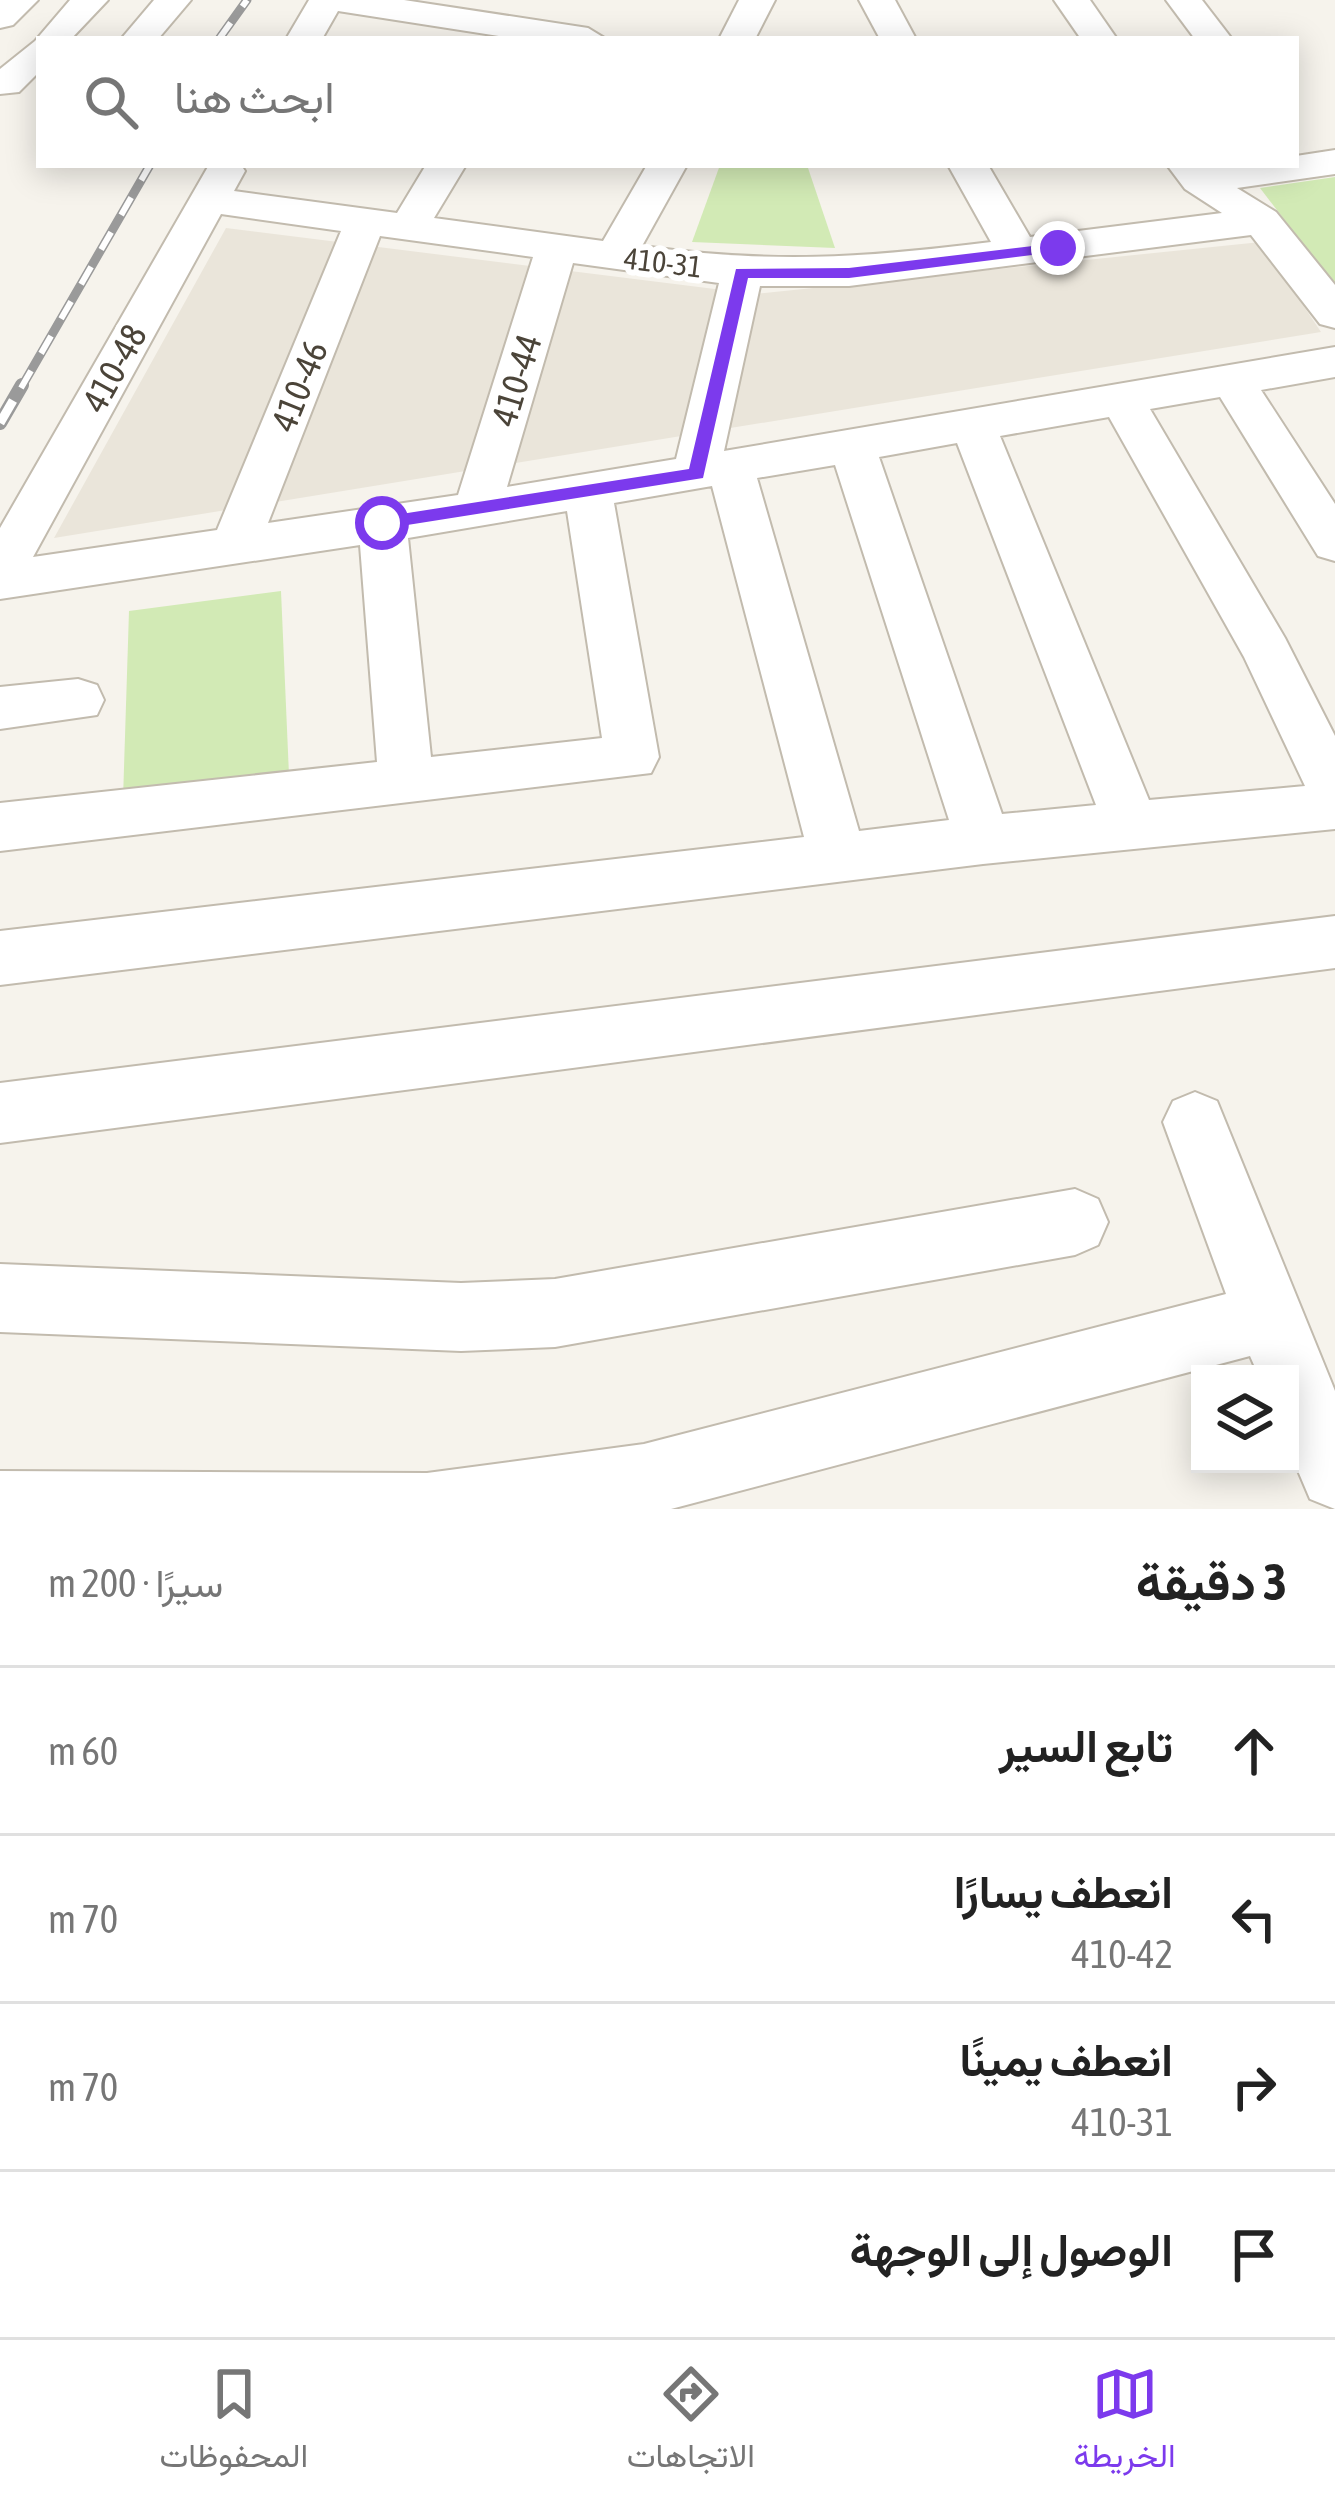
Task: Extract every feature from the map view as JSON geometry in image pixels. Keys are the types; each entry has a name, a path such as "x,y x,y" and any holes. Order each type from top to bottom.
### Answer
{"street":[{"path":"0,17 20,0"},
{"path":"54,36 90,0"},
{"path":"142,36 173,0"},
{"path":"306,36 331,0 525,34"},
{"path":"739,36 757,0"},
{"path":"877,0 896,36"},
{"path":"1072,0 1097,36"},
{"path":"1184,0 1212,36"},
{"path":"15,86 36,55"},
{"name":"410-46","path":"234,547 385,228 443,168"},
{"path":"615,257 666,168"},
{"path":"970,168 1018,253"},
{"path":"1193,173 1231,168"},
{"path":"1193,173 1262,221 1335,314"},
{"name":"410-31","path":"219,182 385,228 742,273 849,273 1262,221"},
{"name":"410-48","path":"0,576 219,182"},
{"name":"410-44","path":"477,510 556,250"},
{"path":"742,273 714,471 838,857"},
{"path":"0,576 477,510 1335,362"},
{"path":"1232,381 1335,544"},
{"path":"1123,402 1267,652 1335,790"},
{"path":"973,426 1131,824"},
{"path":"852,446 983,840"},
{"path":"0,827 632,758 588,491"},
{"path":"382,523 406,782"},
{"path":"0,709 78,700"},
{"path":"0,958 983,840 1335,806"},
{"path":"0,1113 1335,942"},
{"path":"1196,1122 1268,1317 1335,1474"},
{"path":"0,1298 461,1317 555,1313 1075,1222"},
{"path":"0,1507 427,1509 644,1480 1268,1317"}],"shaded area":[{"path":"226,228 755,294 1261,242 1321,332 54,538"}],"green space":[{"path":"719,168 808,168 835,248 692,242"},
{"path":"1335,177 1335,286 1260,188"},
{"path":"281,591 289,775 123,799 129,611"}],"railway":[{"path":"221,36 247,0"},
{"path":"21,388 148,168"},
{"path":"0,423 22,385"}],"route":[{"path":"382,523 697,473 742,273 849,273 1058,248"}]}
